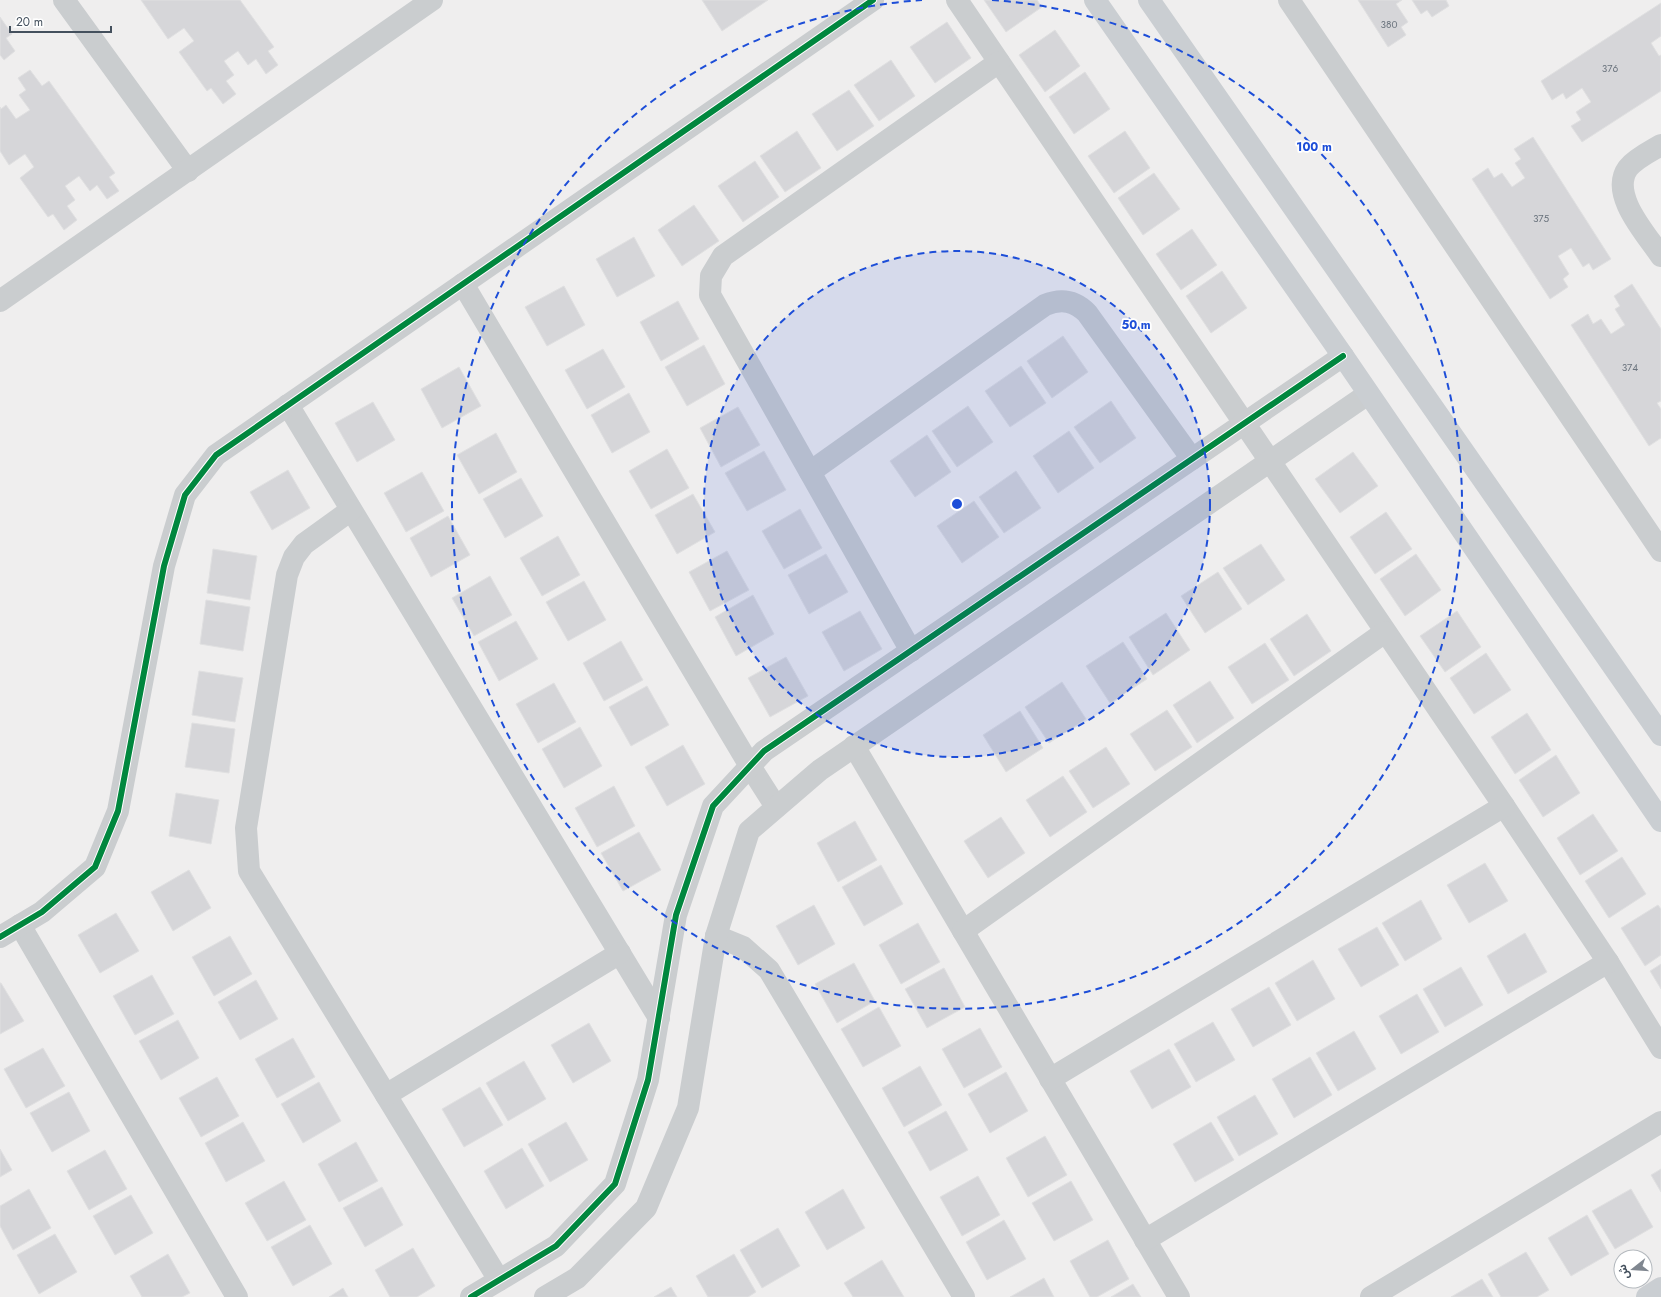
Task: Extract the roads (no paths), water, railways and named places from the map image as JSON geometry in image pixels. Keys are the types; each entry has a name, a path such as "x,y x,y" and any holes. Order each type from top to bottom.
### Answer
{"street":[{"path":"64,0 188,171"},
{"path":"0,301 432,0"},
{"path":"0,937 42,912 96,867 118,811 164,566 185,495 216,455 874,0"},
{"path":"957,0 1504,806 1608,962 1661,1048"},
{"path":"1095,0 1343,356 1661,821"},
{"path":"1149,0 1661,735"},
{"path":"1289,0 1661,550"},
{"path":"911,650 710,295 711,276 723,256 999,62"},
{"path":"1661,145 1628,168 1621,187 1628,207 1661,256"},
{"path":"463,284 750,766 776,807"},
{"path":"810,472 1045,305 1054,301 1063,300 1080,307 1087,313 1192,459"},
{"path":"471,1297 556,1246 615,1184 648,1080 676,915 713,806 750,766 764,751 1343,356"},
{"path":"545,1297 577,1278 646,1208 688,1108 716,936 749,831 820,770 1368,394"},
{"path":"288,405 659,1018"},
{"path":"352,510 304,544 294,557 287,575 246,828 249,871 499,1280"},
{"path":"963,931 1386,632"},
{"path":"854,746 1179,1297"},
{"path":"1050,1079 1504,806"},
{"path":"20,926 237,1297"},
{"path":"716,936 744,947 769,970 961,1296"},
{"path":"386,1095 620,953"},
{"path":"1145,1240 1608,962"},
{"path":"1371,1297 1661,1122"},
{"path":"1647,1297 1661,1288"}]}
